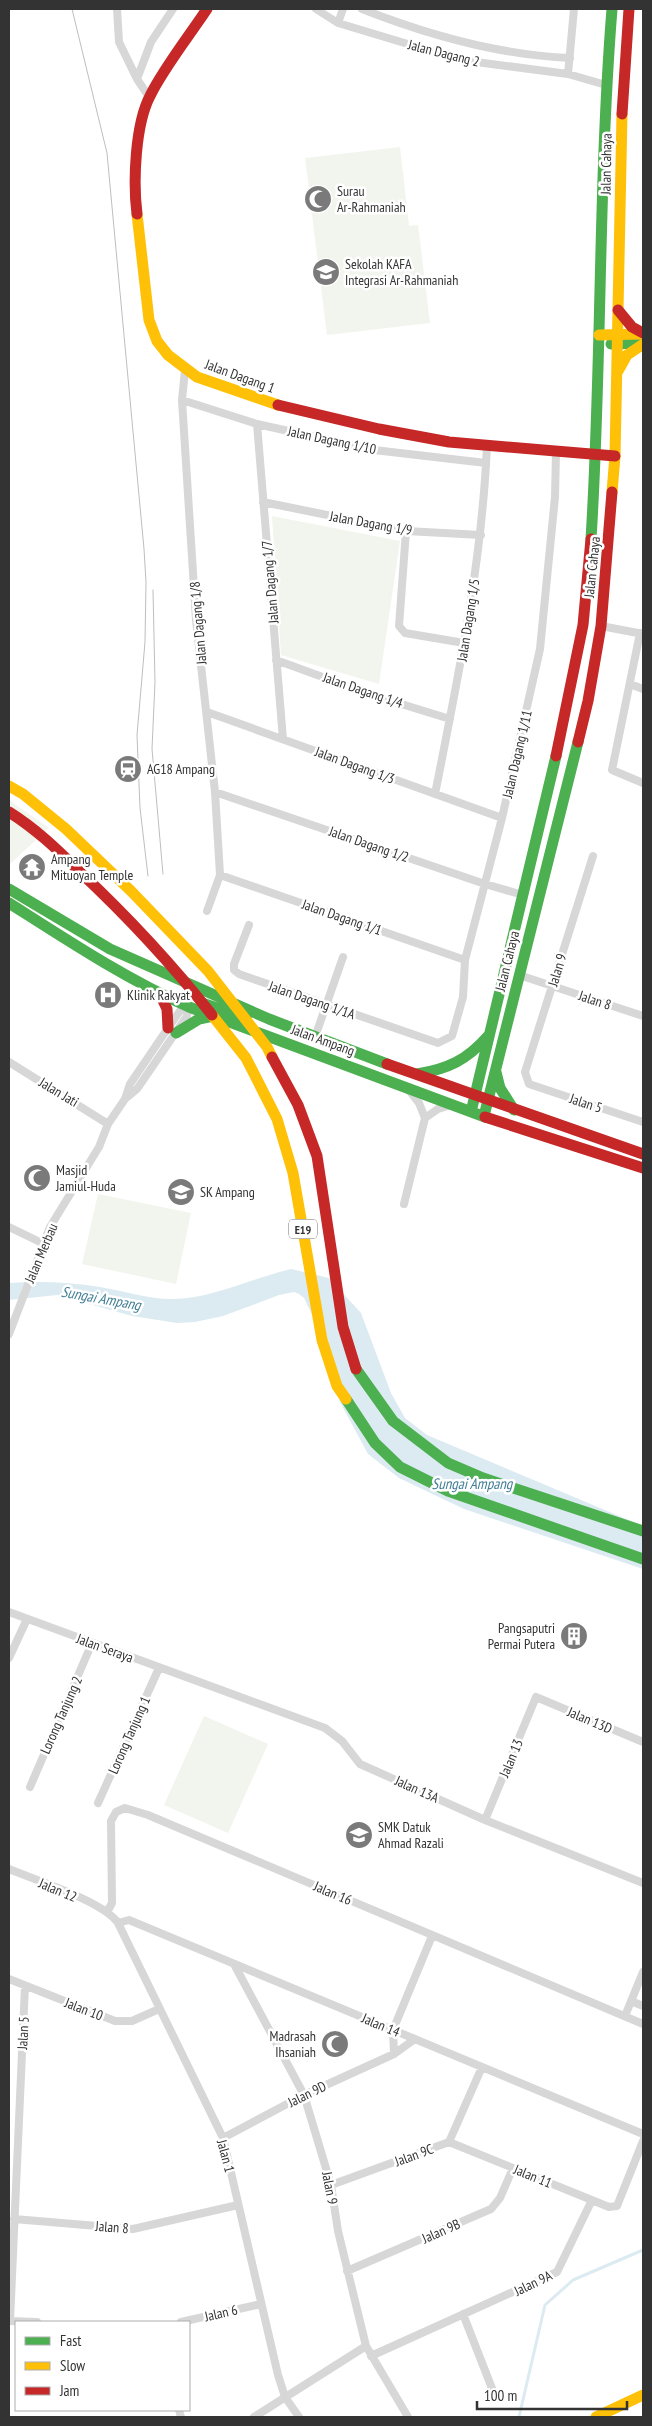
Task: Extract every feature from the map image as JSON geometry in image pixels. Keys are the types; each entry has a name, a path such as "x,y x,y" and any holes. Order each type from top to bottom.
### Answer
{"main road":[{"name":"Jalan Dagang 1","path":"207,9 149,97 138,140 134,190 149,320 157,341 168,355 185,370 198,377 285,408 387,431 449,442 615,456"},
{"name":"Jalan Cahaya","path":"471,1112 568,707 583,626 589,572 596,455 606,85 612,9"},
{"name":"Jalan Cahaya","path":"484,1116 588,701 601,626 610,537 615,456 624,74 629,9"},
{"path":"618,308 624,320 643,333"},
{"path":"617,339 643,333"},
{"path":"599,339 617,339 643,344"},
{"path":"617,375 623,359 631,350 643,344"},
{"name":"E19","path":"9,786 66,829 131,891 208,971 267,1047 298,1105 318,1156 343,1327 358,1374 393,1421 448,1464 483,1478 643,1531"},
{"name":"E19","path":"9,812 33,827 104,894 178,972 246,1058 277,1119 293,1173 325,1350 337,1386 375,1443 400,1467 448,1491 643,1559"},
{"name":"Jalan Ampang","path":"9,888 23,900 110,949 181,981 205,989 269,1019 488,1101 643,1154"},
{"name":"Jalan Ampang","path":"9,902 71,943 160,994 189,1007 406,1086 471,1112 643,1168"},
{"path":"181,981 190,995 189,1007 201,1003 240,1018 269,1019"},
{"path":"160,994 167,1009 172,1030 199,1019 213,1016"},
{"path":"416,1075 437,1072 465,1060 490,1034"},
{"path":"495,1070 500,1088 514,1110"},
{"path":"596,2417 643,2396"}],"street":[{"path":"118,9 118,42 137,79 149,97"},
{"path":"137,79 151,42 173,9"},
{"name":"Jalan Dagang 2","path":"316,9 338,23 461,60 568,74 606,85"},
{"path":"338,23 342,9"},
{"path":"362,9 401,24 451,39 538,57 570,58"},
{"path":"568,74 574,9"},
{"name":"Jalan Dagang 1/8","path":"185,370 182,400 196,620 215,792 220,875"},
{"name":"Jalan Dagang 1/10","path":"182,400 258,424 374,450 486,463"},
{"name":"Jalan Dagang 1/7","path":"258,424 283,739"},
{"name":"Jalan Dagang 1/5","path":"435,794 464,643 481,535 487,445"},
{"name":"Jalan Dagang 1/11","path":"438,1043 452,1036 462,997 465,960 502,818 540,649 555,497 556,451"},
{"name":"Jalan Dagang 1/9","path":"263,502 406,531 481,535"},
{"path":"406,531 399,626 405,633 464,643"},
{"path":"601,626 641,634 612,770 643,783"},
{"name":"Jalan Dagang 1/4","path":"276,660 372,695 450,719"},
{"path":"630,684 643,689"},
{"name":"Jalan Dagang 1/3","path":"207,712 502,818"},
{"path":"9,786 87,855"},
{"name":"Jalan Dagang 1/2","path":"215,792 485,884 523,895"},
{"name":"Jalan 9","path":"529,1084 525,1072 593,856"},
{"path":"207,911 220,875"},
{"name":"Jalan Dagang 1/1","path":"220,875 465,960"},
{"name":"Jalan Dagang 1/1A","path":"249,925 234,970 255,981 438,1043"},
{"path":"315,1037 344,957"},
{"name":"Jalan 8","path":"519,975 643,1016"},
{"name":"Jalan Merbau","path":"9,1334 42,1243 99,1147 108,1124 125,1099 130,1084 172,1030 187,1016 189,1007"},
{"name":"Jalan Jati","path":"9,1062 108,1124"},
{"name":"Jalan 5","path":"529,1084 643,1122"},
{"path":"404,1204 425,1118 419,1103 406,1086"},
{"path":"425,1118 446,1106 455,1105"},
{"path":"9,1227 42,1243"},
{"name":"Jalan Seraya","path":"9,1612 159,1668 202,1682"},
{"path":"9,1658 27,1619"},
{"name":"Lorong Tanjung 2","path":"30,1787 92,1643"},
{"name":"Lorong Tanjung 1","path":"98,1803 159,1668"},
{"name":"Jalan 13A","path":"202,1682 325,1728 342,1741 360,1764 485,1820 643,1883"},
{"name":"Jalan 13","path":"485,1820 536,1697"},
{"name":"Jalan 13D","path":"536,1697 643,1742"},
{"name":"Jalan 16","path":"107,1912 112,1902 111,1821 116,1812 125,1808 148,1815 643,2024"},
{"name":"Jalan 12","path":"9,1869 107,1912"},
{"name":"Jalan 1","path":"107,1912 118,1923 223,2138 261,2304 285,2397 299,2417"},
{"name":"Jalan 14","path":"118,1923 129,1920 643,2134"},
{"path":"394,2054 393,2030 432,1936"},
{"name":"Jalan 9","path":"234,1964 304,2095 331,2185 347,2271 366,2346 408,2417"},
{"path":"624,2016 643,1972"},
{"name":"Jalan 10","path":"9,1980 115,2021 132,2021 159,2008"},
{"name":"Jalan 5","path":"9,2321 25,1986"},
{"path":"631,2001 643,2006"},
{"name":"Jalan 9D","path":"223,2138 304,2095 394,2054 415,2039"},
{"name":"Jalan 9C","path":"331,2185 449,2142 482,2067"},
{"name":"Jalan 11","path":"449,2142 609,2207 616,2206 643,2141"},
{"name":"Jalan 9B","path":"347,2271 491,2209 500,2198 513,2168"},
{"name":"Jalan 9A","path":"371,2356 557,2272 592,2200"},
{"name":"Jalan 8","path":"14,2219 133,2229 238,2205"},
{"name":"Jalan 6","path":"185,2321 261,2304"},
{"path":"463,2314 493,2391"},
{"path":"254,2417 366,2346"}],"shaded area":[{"path":"400,147 409,226 418,225 430,323 327,335 305,158"},
{"path":"272,516 400,541 379,684 281,655"},
{"path":"9,800 49,828 9,865"},
{"path":"98,1194 191,1213 176,1284 82,1264"},
{"path":"204,1716 268,1744 228,1833 164,1805"}],"water":[{"name":"Sungai Ampang","path":"291,1269 329,1278 361,1313 391,1393 405,1418 427,1435 643,1526 643,1569 464,1509 399,1478 368,1454 340,1402 317,1325 304,1298 299,1294 294,1292 279,1295 223,1316 195,1322 177,1323 132,1316 57,1295 9,1300 9,1283 32,1282 89,1285 163,1299 187,1298 217,1292"}],"waterway":[{"path":"519,2417 545,2305 573,2280 643,2250"}],"tram line":[{"path":"72,9 107,153 144,549 146,582 145,642 137,735 140,808 148,876"},
{"path":"153,590 155,682 152,749 163,874"}],"traffic: fast":[{"path":"591,539 597,407 604,141 612,9"},
{"path":"611,344 643,343"},
{"path":"484,1116 578,742"},
{"path":"471,1112 556,756"},
{"path":"9,889 110,949 269,1019 387,1064"},
{"path":"9,903 120,972 189,1007 485,1117"},
{"path":"202,1003 246,1018"},
{"path":"176,1033 199,1019 213,1016"},
{"path":"417,1074 456,1062 472,1051 488,1036"},
{"path":"496,1072 500,1088 514,1110"},
{"path":"356,1369 393,1421 448,1463 483,1478 643,1531"},
{"path":"346,1399 375,1443 400,1467 448,1491 643,1559"}],"traffic: slow":[{"path":"612,492 615,456 622,114"},
{"path":"137,214 149,320 157,341 168,355 197,377 278,405"},
{"path":"599,335 643,334"},
{"path":"618,371 627,355 642,345"},
{"path":"9,786 23,794 66,829 131,891 208,971 267,1047 272,1057"},
{"path":"212,1015 246,1058 277,1119 293,1173 322,1340 337,1386 346,1399"},
{"path":"596,2417 643,2395"}],"traffic: jam":[{"path":"137,214 135,186 136,154 145,108 162,75 207,9"},
{"path":"622,114 629,9"},
{"path":"618,310 632,327 643,333"},
{"path":"278,405 379,429 449,442 615,456"},
{"path":"578,742 588,701 601,626 612,492"},
{"path":"556,756 583,625 591,539"},
{"path":"9,812 28,825 63,855 114,905 165,958 212,1015"},
{"path":"160,994 167,1009 168,1028"},
{"path":"272,1057 298,1105 317,1156 343,1327 356,1369"},
{"path":"387,1064 643,1154"},
{"path":"485,1117 643,1168"}],"place":[{"name":"Surau Ar-Rahmaniah","path":"318,199"},
{"name":"Sekolah KAFA Integrasi Ar-Rahmaniah","path":"326,272"},
{"name":"AG18 Ampang","path":"128,769"},
{"name":"Ampang Mituoyan Temple","path":"32,867"},
{"name":"Klinik Rakyat","path":"108,995"},
{"name":"Masjid Jamiul-Huda","path":"37,1178"},
{"name":"SK Ampang","path":"181,1192"},
{"name":"Pangsaputri Permai Putera","path":"574,1636"},
{"name":"SMK Datuk Ahmad Razali","path":"359,1835"},
{"name":"Madrasah Ihsaniah","path":"335,2044"}]}
